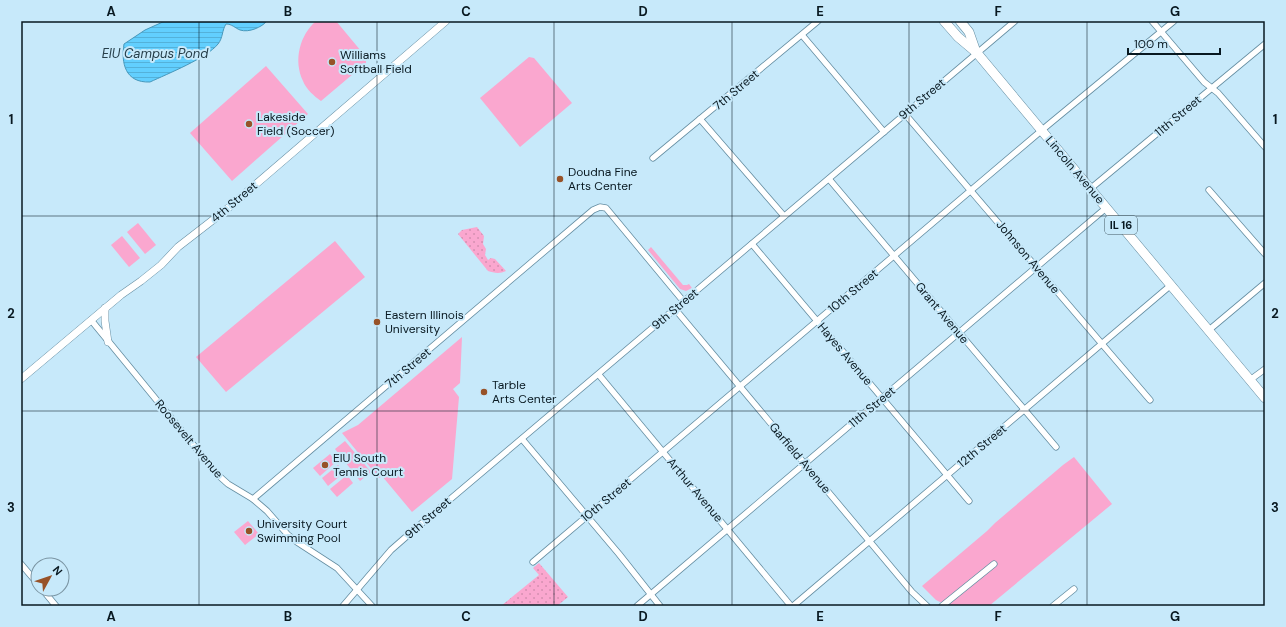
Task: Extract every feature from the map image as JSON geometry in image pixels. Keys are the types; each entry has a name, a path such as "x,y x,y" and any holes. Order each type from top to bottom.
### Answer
{"main road":[{"name":"Lincoln Avenue","path":"944,21 958,37 977,53 1265,398"},
{"name":"Lincoln Avenue","path":"960,21 969,32 977,53"}],"street":[{"name":"4th Street","path":"21,380 105,308 161,265 178,247 223,212 446,21"},
{"name":"7th Street","path":"653,158 818,21"},
{"name":"9th Street","path":"343,606 399,543 1015,21"},
{"path":"1152,21 1204,82 1212,87 1265,147"},
{"name":"10th Street","path":"532,562 1041,130 1174,21"},
{"path":"802,35 884,132"},
{"name":"11th Street","path":"1090,189 1265,44"},
{"name":"Johnson Avenue","path":"906,114 1150,400"},
{"path":"700,119 784,216"},
{"name":"Grant Avenue","path":"829,179 1056,447"},
{"path":"1209,190 1265,254"},
{"name":"7th Street","path":"252,500 593,210 600,207 606,208 684,302"},
{"name":"11th Street","path":"637,606 1106,208"},
{"name":"Hayes Avenue","path":"752,244 969,501"},
{"path":"1209,330 1265,283"},
{"name":"12th Street","path":"792,606 1171,285"},
{"path":"105,308 105,327 108,342"},
{"name":"Garfield Avenue","path":"675,309 912,592 927,606"},
{"name":"Roosevelt Avenue","path":"91,320 217,474 228,484 267,511 292,538 331,564 372,606"},
{"path":"1250,380 1265,369"},
{"name":"Arthur Avenue","path":"598,374 792,606"},
{"path":"522,439 660,606"},
{"path":"21,564 30,575"},
{"path":"942,606 994,564"},
{"path":"1053,606 1074,589"},
{"path":"49,597 56,606"}],"shaded area":[{"name":"Williams Softball Field","path":"316,21 336,21 366,57 366,63 321,101 306,87 300,73 298,56 306,33"},
{"path":"529,57 534,58 572,103 520,147 480,98"},
{"name":"Lakeside Field (Soccer)","path":"266,66 308,114 232,181 190,133"},
{"path":"138,223 156,245 145,254 127,232"},
{"path":"477,227 484,236 483,244 486,249 485,255 488,260 491,258 495,259 506,271 497,273 488,271 458,234 462,230"},
{"path":"122,236 140,258 129,267 111,245"},
{"path":"335,241 365,277 226,392 196,357"},
{"path":"651,247 683,285 689,284 692,288 686,291 680,289 648,250"},
{"path":"462,337 460,383 453,389 459,397 452,479 412,512 382,476 379,478 342,433 358,425"},
{"path":"345,441 371,472 360,481 335,449"},
{"name":"EIU South Tennis Court","path":"330,454 336,462 320,476 313,468"},
{"path":"1074,457 1112,504 989,606 948,606 936,600 922,586 1063,465"},
{"name":"EIU South Tennis Court","path":"338,465 345,472 328,486 322,478"},
{"name":"EIU South Tennis Court","path":"347,475 353,483 337,497 330,489"},
{"path":"248,521 259,534 245,545 234,532"},
{"path":"539,563 568,597 557,606 501,606 539,575 533,568"}],"water":[{"name":"EIU Campus Pond","path":"165,21 267,21 259,27 247,31 240,30 232,25 226,24 220,42 205,55 150,82 135,79 126,70 124,65 124,44 145,30"}],"place":[{"name":"Williams Softball Field","path":"332,62"},
{"name":"Lakeside Field (Soccer)","path":"249,124"},
{"name":"Doudna Fine Arts Center","path":"560,179"},
{"name":"Eastern Illinois University","path":"377,322"},
{"name":"Tarble Arts Center","path":"484,392"},
{"name":"EIU South Tennis Court","path":"325,465"},
{"name":"University Court Swimming Pool","path":"249,531"}]}
